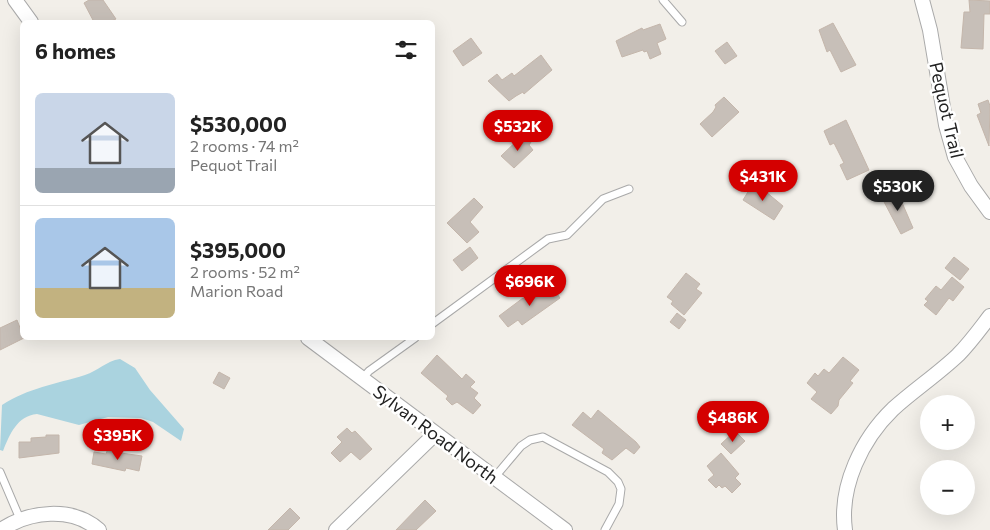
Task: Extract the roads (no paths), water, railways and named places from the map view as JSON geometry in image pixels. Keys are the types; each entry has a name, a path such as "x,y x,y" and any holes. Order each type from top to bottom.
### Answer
{"street":[{"path":"15,0 30,20"},
{"name":"Pequot Trail","path":"922,0 930,30 946,125 956,157 971,186 990,212"},
{"path":"845,530 846,489 851,474 874,432 893,410 959,354 990,316"},
{"name":"Sylvan Road North","path":"311,340 565,530"},
{"path":"336,530 435,434"},
{"path":"1,530 20,519 58,513 91,523 99,530"}],"lane":[{"path":"663,0 682,22"},
{"path":"435,322 548,238 567,235 603,199 629,189"},
{"path":"362,379 369,371 411,340"},
{"path":"494,478 521,446 530,440 543,437 608,472 618,482 621,489 619,504 605,530"},
{"path":"0,472 20,519"}],"water":[{"path":"120,359 135,368 150,390 184,429 181,441 153,422 141,418 108,417 79,425 37,414 30,415 19,422 3,451 0,450 2,405 32,390 85,375"}]}
